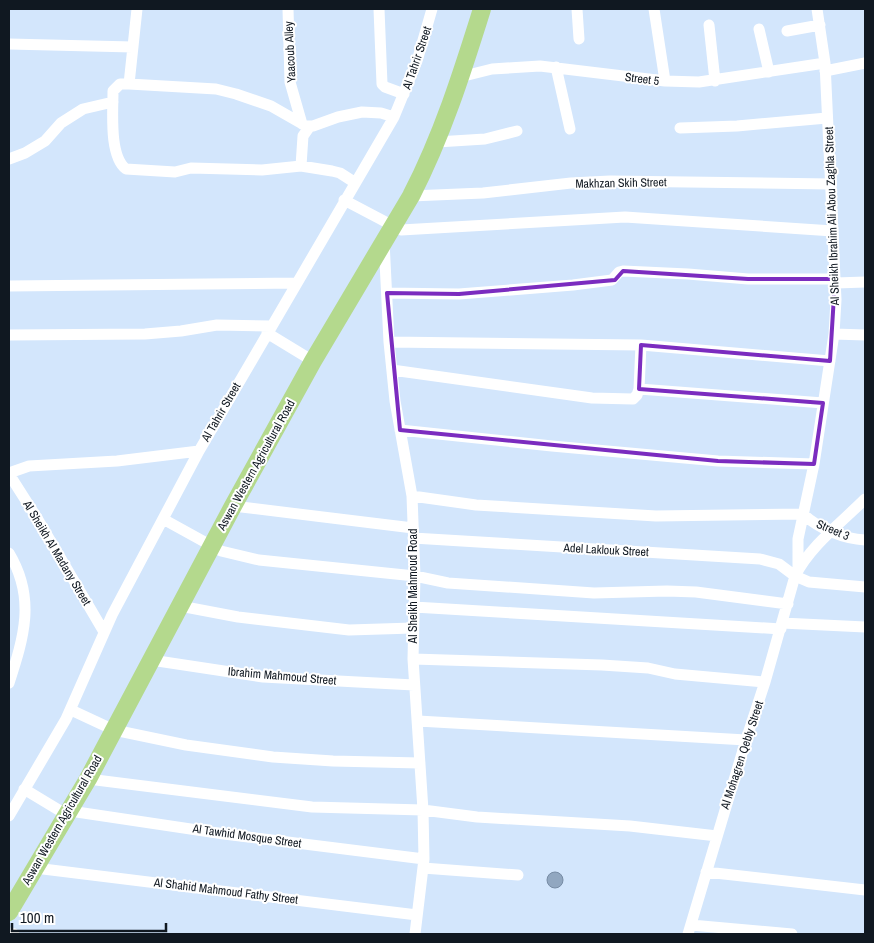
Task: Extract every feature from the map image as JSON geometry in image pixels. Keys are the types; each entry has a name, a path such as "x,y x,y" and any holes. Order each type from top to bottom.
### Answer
{"main road":[{"name":"Aswan Western Agricultural Road","path":"9,912 88,779 233,506 313,361 411,196 437,142 482,9"}],"street":[{"path":"130,84 137,9"},
{"name":"Yaacoub Alley","path":"288,9 290,82 306,125"},
{"path":"378,9 382,84 404,94"},
{"name":"Al Tahrir Street","path":"9,816 71,710 104,632 199,451 295,283 394,117 417,61 432,9"},
{"path":"577,9 579,39"},
{"path":"654,9 665,82"},
{"name":"Al Sheikh Ibrahim Ali Abou Zaghla Street","path":"796,573 798,539 814,464 834,334 836,281 825,67 817,9"},
{"path":"709,25 715,81"},
{"path":"787,31 820,25"},
{"path":"759,30 769,72"},
{"path":"9,44 134,47"},
{"name":"Street 5","path":"460,77 492,69 524,66 682,83 715,81 769,72 865,63"},
{"path":"556,68 570,129"},
{"path":"354,182 340,173 301,166 262,170 191,168 175,172 126,169 121,165 117,157 114,128 115,88 120,84 130,84 216,89 271,106 306,125 362,112 380,113 394,117"},
{"path":"9,159 25,153 45,141 61,123 83,109 114,102"},
{"path":"680,128 737,126 827,118"},
{"path":"301,166 303,136 306,125"},
{"path":"437,142 485,139 517,131"},
{"name":"Makhzan Skih Street","path":"411,196 483,193 571,183 610,181 831,184"},
{"path":"344,200 388,233 401,230 625,218 834,231"},
{"name":"Al Sheikh Mahmoud Road","path":"388,233 387,293 389,342 400,430 412,496 415,576 413,659 423,810 423,864 415,934"},
{"path":"387,293 460,294 573,285 612,280 619,272 623,271 748,279 865,282"},
{"path":"9,286 295,283"},
{"path":"9,335 145,334 182,331 217,325 269,329 313,361"},
{"path":"834,334 865,335"},
{"path":"389,342 641,345 830,361"},
{"path":"392,370 592,398 634,399 639,390 641,345"},
{"path":"639,390 823,403"},
{"path":"400,430 718,461 814,464"},
{"path":"9,474 29,466 117,461 199,451"},
{"name":"Al Sheikh Al Madany Street","path":"9,474 104,632"},
{"path":"412,496 476,505 656,516 803,514"},
{"path":"796,573 809,554 865,499"},
{"name":"Adel Laklouk Street","path":"233,506 413,533 760,559 779,564 816,584 865,587"},
{"name":"Street 3","path":"803,514 814,523 849,539 865,540"},
{"path":"164,518 212,546 231,554 260,560 415,576 448,584 594,593 696,592 788,604"},
{"path":"9,553 22,580 26,611 20,649 9,683"},
{"name":"Al Mohagren Qebly Street","path":"689,929 782,626 796,573"},
{"path":"180,606 238,617 348,630 414,628"},
{"path":"414,607 782,626 865,627"},
{"path":"413,659 648,668 675,674 765,682"},
{"name":"Ibrahim Mahmoud Street","path":"151,660 263,677 414,684"},
{"path":"71,710 114,730 186,745 273,757 333,761 420,763"},
{"path":"418,721 746,740"},
{"path":"88,779 312,807 423,810 478,817 630,826 717,836"},
{"path":"24,789 69,813"},
{"name":"Al Tawhid Mosque Street","path":"69,813 423,864 518,875"},
{"name":"Al Shahid Mahmoud Fathy Street","path":"35,868 417,915"},
{"path":"706,872 865,890"},
{"path":"689,929 792,934"},
{"path":"9,933 14,934"}],"highlighted area":[{"path":"623,271 748,279 835,279 830,361 641,345 639,389 823,403 814,464 718,461 400,430 387,293 459,294 615,280"}],"building":[{"path":"552,872 558,872 563,877 561,886 552,888 547,883 547,877"}]}
